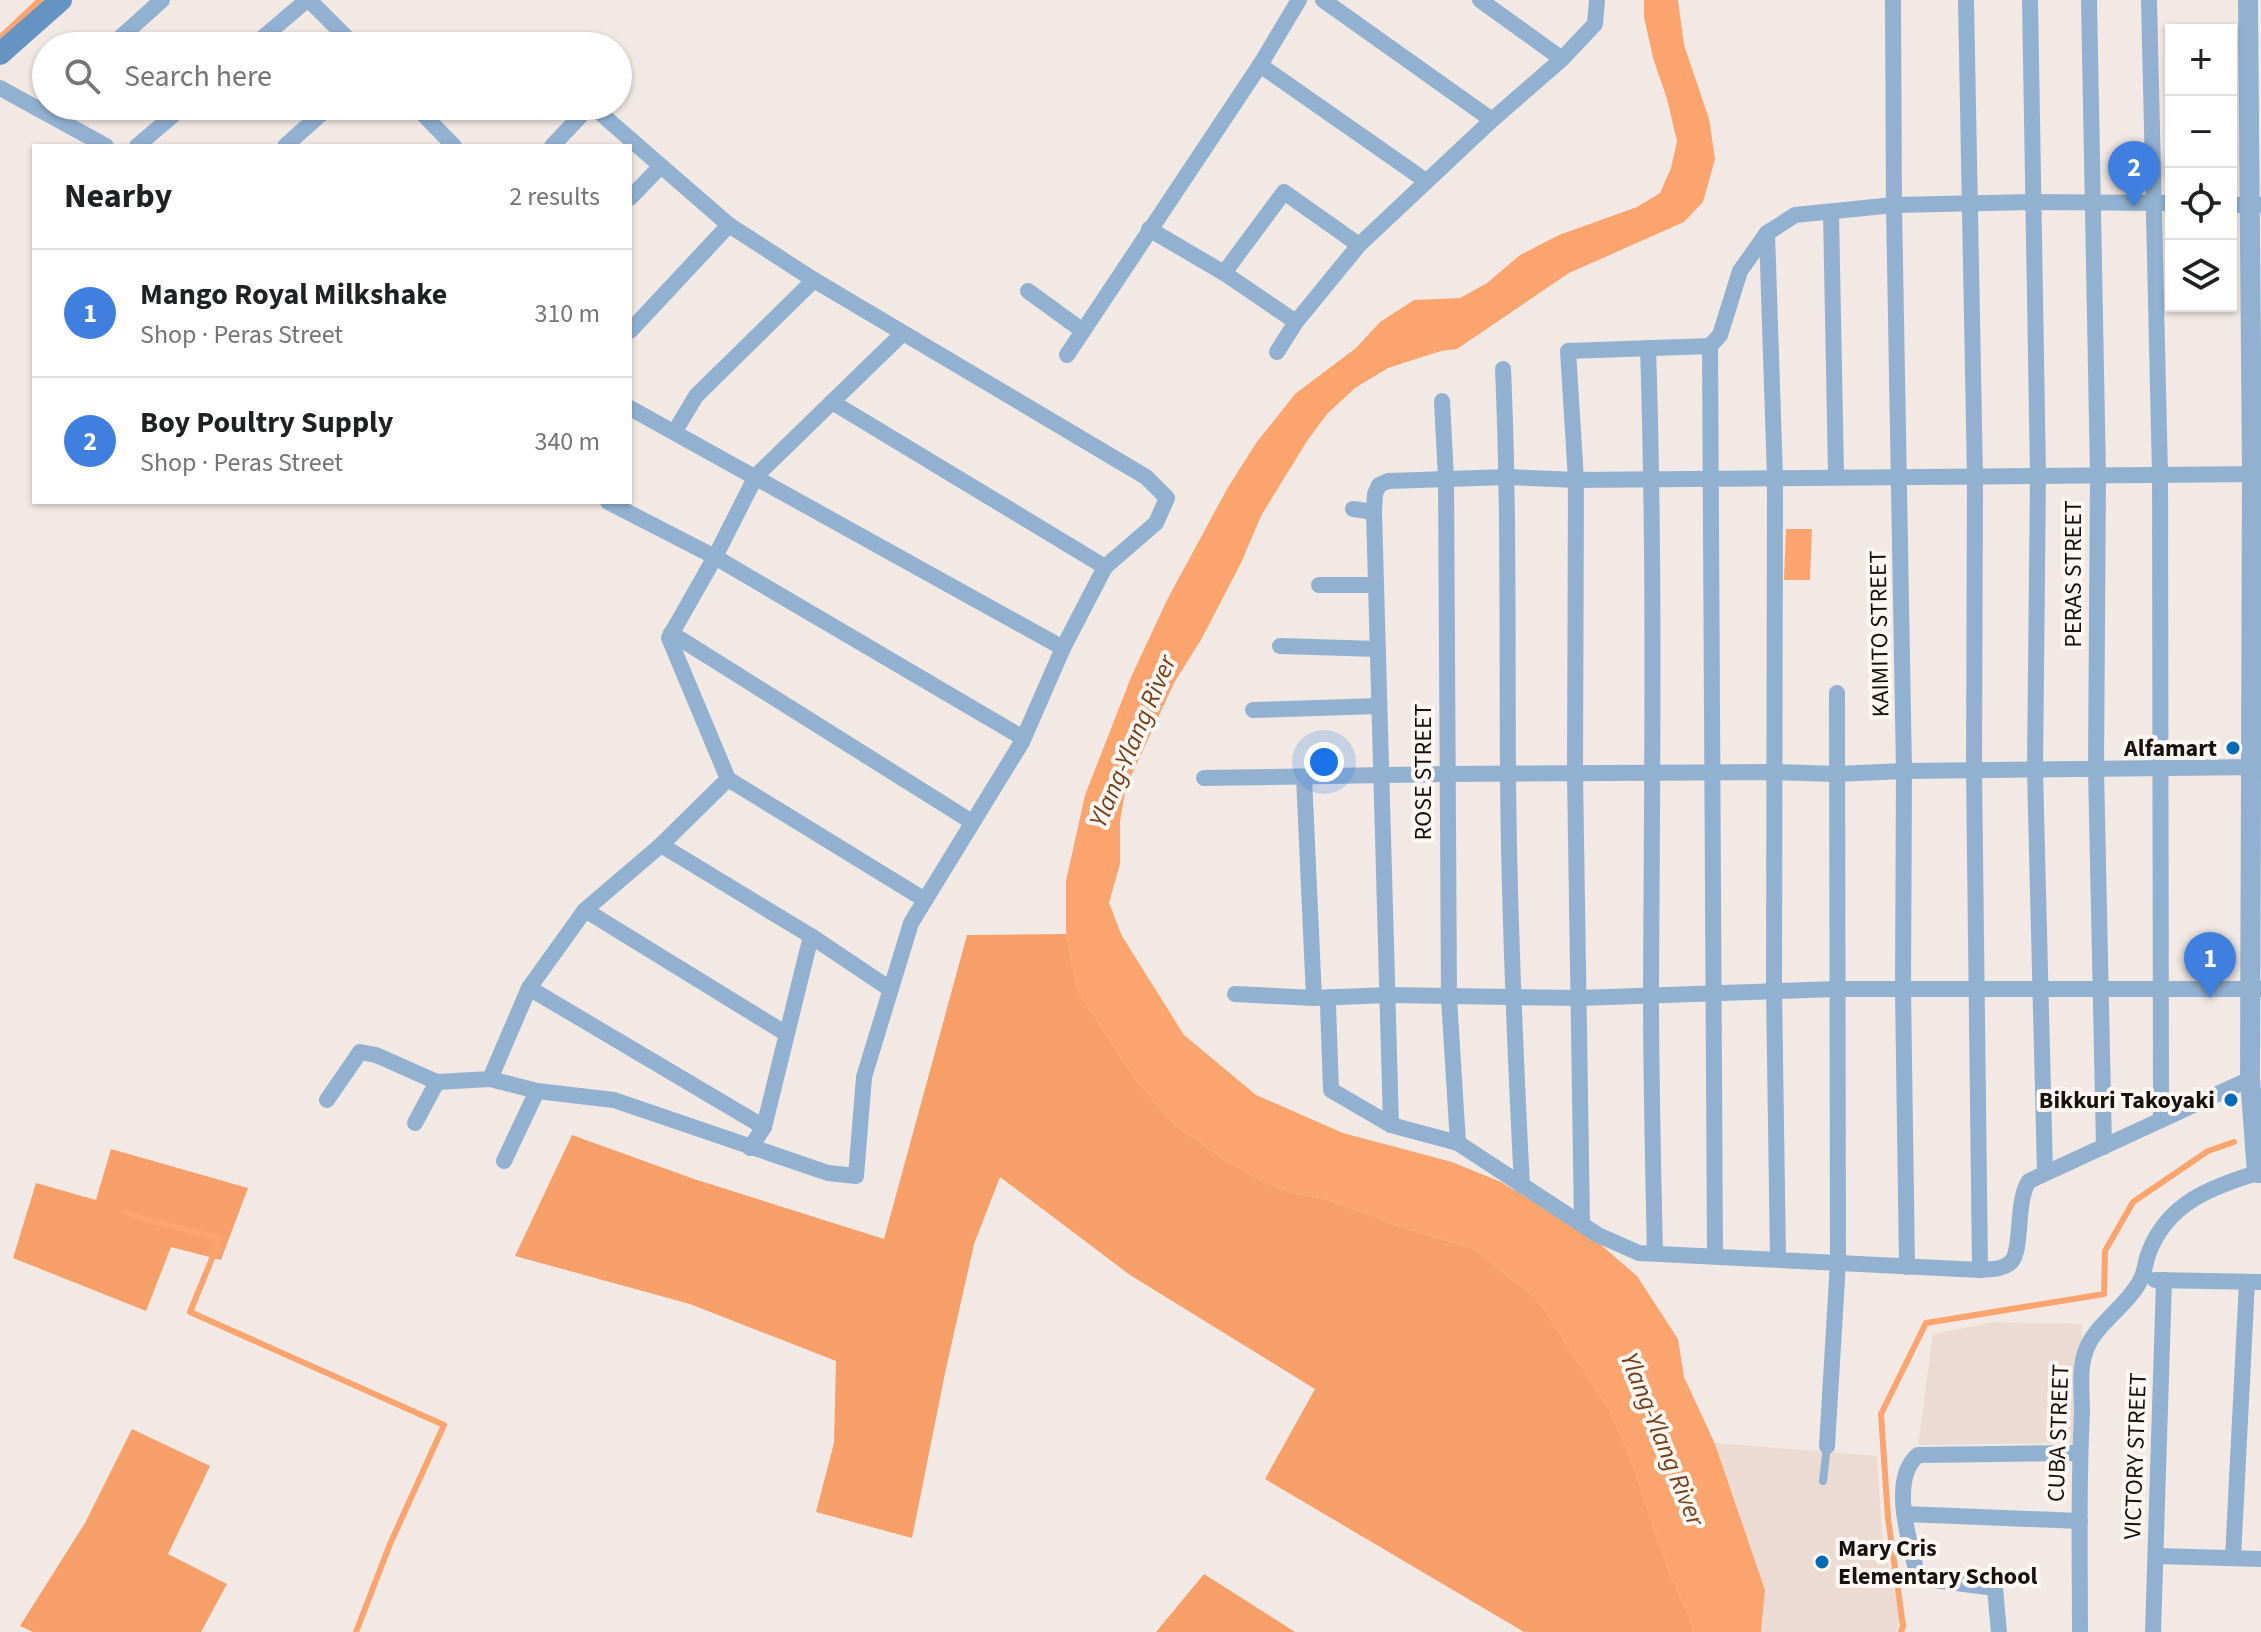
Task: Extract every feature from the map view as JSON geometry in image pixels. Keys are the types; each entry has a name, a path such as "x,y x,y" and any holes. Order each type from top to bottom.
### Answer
{"main road":[{"path":"0,54 61,0"}],"street":[{"path":"127,32 162,0"},
{"path":"270,32 308,0 341,32"},
{"path":"1067,355 1260,65 1299,0"},
{"path":"1323,0 1492,120"},
{"path":"1480,0 1562,59"},
{"path":"1277,352 1296,322 1359,245 1562,59 1595,24 1597,0"},
{"name":"KAIMITO STREET","path":"1893,0 1904,771 1907,1267"},
{"path":"1966,0 1975,476 1974,770 1980,1270"},
{"path":"2030,0 2038,475 2035,770 2045,1173"},
{"name":"PERAS STREET","path":"2089,0 2098,475 2096,769 2104,1147"},
{"path":"2149,0 2160,474 2161,1119"},
{"path":"2248,0 2247,205 2256,474 2257,989 2250,1079 2259,1173"},
{"path":"1260,65 1426,181"},
{"path":"0,88 32,102"},
{"path":"65,120 103,144"},
{"path":"139,144 168,120"},
{"path":"287,144 314,120"},
{"path":"429,120 452,144"},
{"path":"554,144 577,120"},
{"path":"327,1100 360,1052 376,1055 437,1082 490,1079 537,1091 614,1100 828,1173 856,1176 864,1077 911,923 1023,738 1063,648 1105,567 1156,523 1167,498 1146,477 814,280 729,225 607,120"},
{"path":"632,196 660,167"},
{"path":"1224,273 1284,192 1359,245"},
{"path":"1715,1256 1710,346 1720,335 1740,271 1767,233 1795,215 1894,205 2165,203"},
{"path":"1831,212 1836,476"},
{"path":"632,329 729,225"},
{"path":"1149,229 1224,273 1296,322"},
{"path":"1767,233 1775,477 1774,990 1778,1259"},
{"path":"675,431 696,396 814,280"},
{"path":"1028,291 1083,331"},
{"path":"903,333 756,476 669,638 728,779 925,900"},
{"path":"1582,1223 1575,774 1576,480 1568,351 1710,346"},
{"path":"1648,348 1652,478 1654,774 1651,994 1655,1253"},
{"path":"1503,369 1508,477 1512,997 1522,1186"},
{"name":"ROSE STREET","path":"1442,401 1446,478 1449,998 1458,1143"},
{"path":"832,402 1105,567"},
{"path":"632,409 1063,648"},
{"path":"1391,1125 1374,512 1379,485 1388,481 1508,477 1576,480 2256,474"},
{"path":"612,504 715,557 1023,738"},
{"path":"1353,509 1374,512"},
{"path":"1319,585 1376,585"},
{"path":"671,633 972,822"},
{"path":"1280,646 1378,649"},
{"path":"1827,1446 1838,1262 1837,693"},
{"path":"1253,710 1379,706"},
{"path":"1204,778 1447,774 1836,774 2256,767"},
{"path":"1304,777 1322,998 1328,1005 1331,1090 1391,1125 1458,1143 1582,1223 1639,1253 1980,1270 2008,1265 2015,1257 2023,1190 2029,1181 2250,1079"},
{"path":"490,1079 529,988 585,910 661,845 728,779"},
{"path":"661,845 811,936 890,989"},
{"path":"585,910 785,1033"},
{"path":"750,1148 764,1127 811,936"},
{"path":"529,988 764,1127"},
{"path":"1235,994 1322,998 1389,995 1579,998 1837,989 2257,989"},
{"path":"415,1123 437,1082"},
{"path":"504,1161 537,1091"},
{"name":"CUBA STREET","path":"2080,1632 2080,1453 2084,1354 2095,1332 2121,1309 2142,1280 2149,1252 2165,1224 2195,1196 2259,1173"},
{"path":"2142,1280 2254,1282 2233,1558"},
{"name":"VICTORY STREET","path":"2153,1632 2164,1280"},
{"path":"1999,1632 1995,1588 1918,1578 1901,1500 1910,1461 1918,1455 2080,1453"},
{"path":"1905,1514 2080,1521"},
{"path":"2156,1556 2261,1559"}],"lane":[{"path":"1823,1481 1827,1446"}],"shaded area":[{"path":"1066,934 1078,991 1135,1079 1175,1125 1260,1180 1474,1249 1538,1300 1609,1409 1630,1457 1693,1632 1524,1632 1265,1479 1315,1389 1130,1275 1000,1177 974,1244 912,1538 816,1512 834,1443 836,1361 690,1304 515,1256 572,1135 694,1179 884,1239 967,935"},
{"path":"111,1149 248,1188 221,1260 171,1247 146,1311 13,1258 36,1183 96,1200"},
{"path":"1995,1322 2082,1324 2077,1443 1918,1445 1933,1334"},
{"path":"132,1429 210,1466 168,1554 227,1584 201,1632 33,1632 20,1626 85,1523"},
{"name":"Mary Cris Elementary School","path":"1715,1443 1877,1456 1882,1534 1900,1619 1896,1632 1761,1632 1765,1590"},
{"path":"1204,1574 1295,1632 1156,1632"}],"water":[{"name":"Ylang-Ylang River","path":"1644,0 1678,0 1684,45 1709,119 1715,159 1703,202 1684,222 1569,273 1457,349 1388,368 1355,388 1327,414 1261,516 1241,563 1202,638 1174,683 1126,787 1120,821 1120,864 1109,903 1122,936 1184,1035 1256,1095 1343,1133 1452,1162 1501,1182 1593,1238 1637,1276 1678,1339 1684,1377 1715,1444 1765,1590 1761,1632 1693,1632 1630,1457 1609,1409 1538,1300 1474,1249 1260,1180 1175,1125 1135,1079 1078,991 1066,934 1066,881 1085,795 1132,675 1167,600 1227,489 1256,443 1295,394 1356,348 1380,322 1414,300 1460,298 1487,283 1520,255 1559,235 1637,207 1660,193 1671,168 1677,141 1653,58 1644,17"},
{"path":"1786,529 1812,529 1810,580 1784,580"}],"waterway":[{"path":"0,38 40,0"},
{"path":"1901,1632 1903,1626 1888,1518 1881,1414 1926,1323 2104,1294 2105,1251 2133,1202 2208,1151 2234,1142"},
{"path":"125,1213 220,1239 190,1312 444,1425 390,1544 356,1632"}],"place":[{"name":"Boy Poultry Supply","path":"2134,207"},
{"name":"Alfamart","path":"2233,748"},
{"name":"Mango Royal Milkshake","path":"2210,998"},
{"name":"Bikkuri Takoyaki","path":"2231,1100"},
{"name":"Mary Cris Elementary School","path":"1822,1562"}]}
